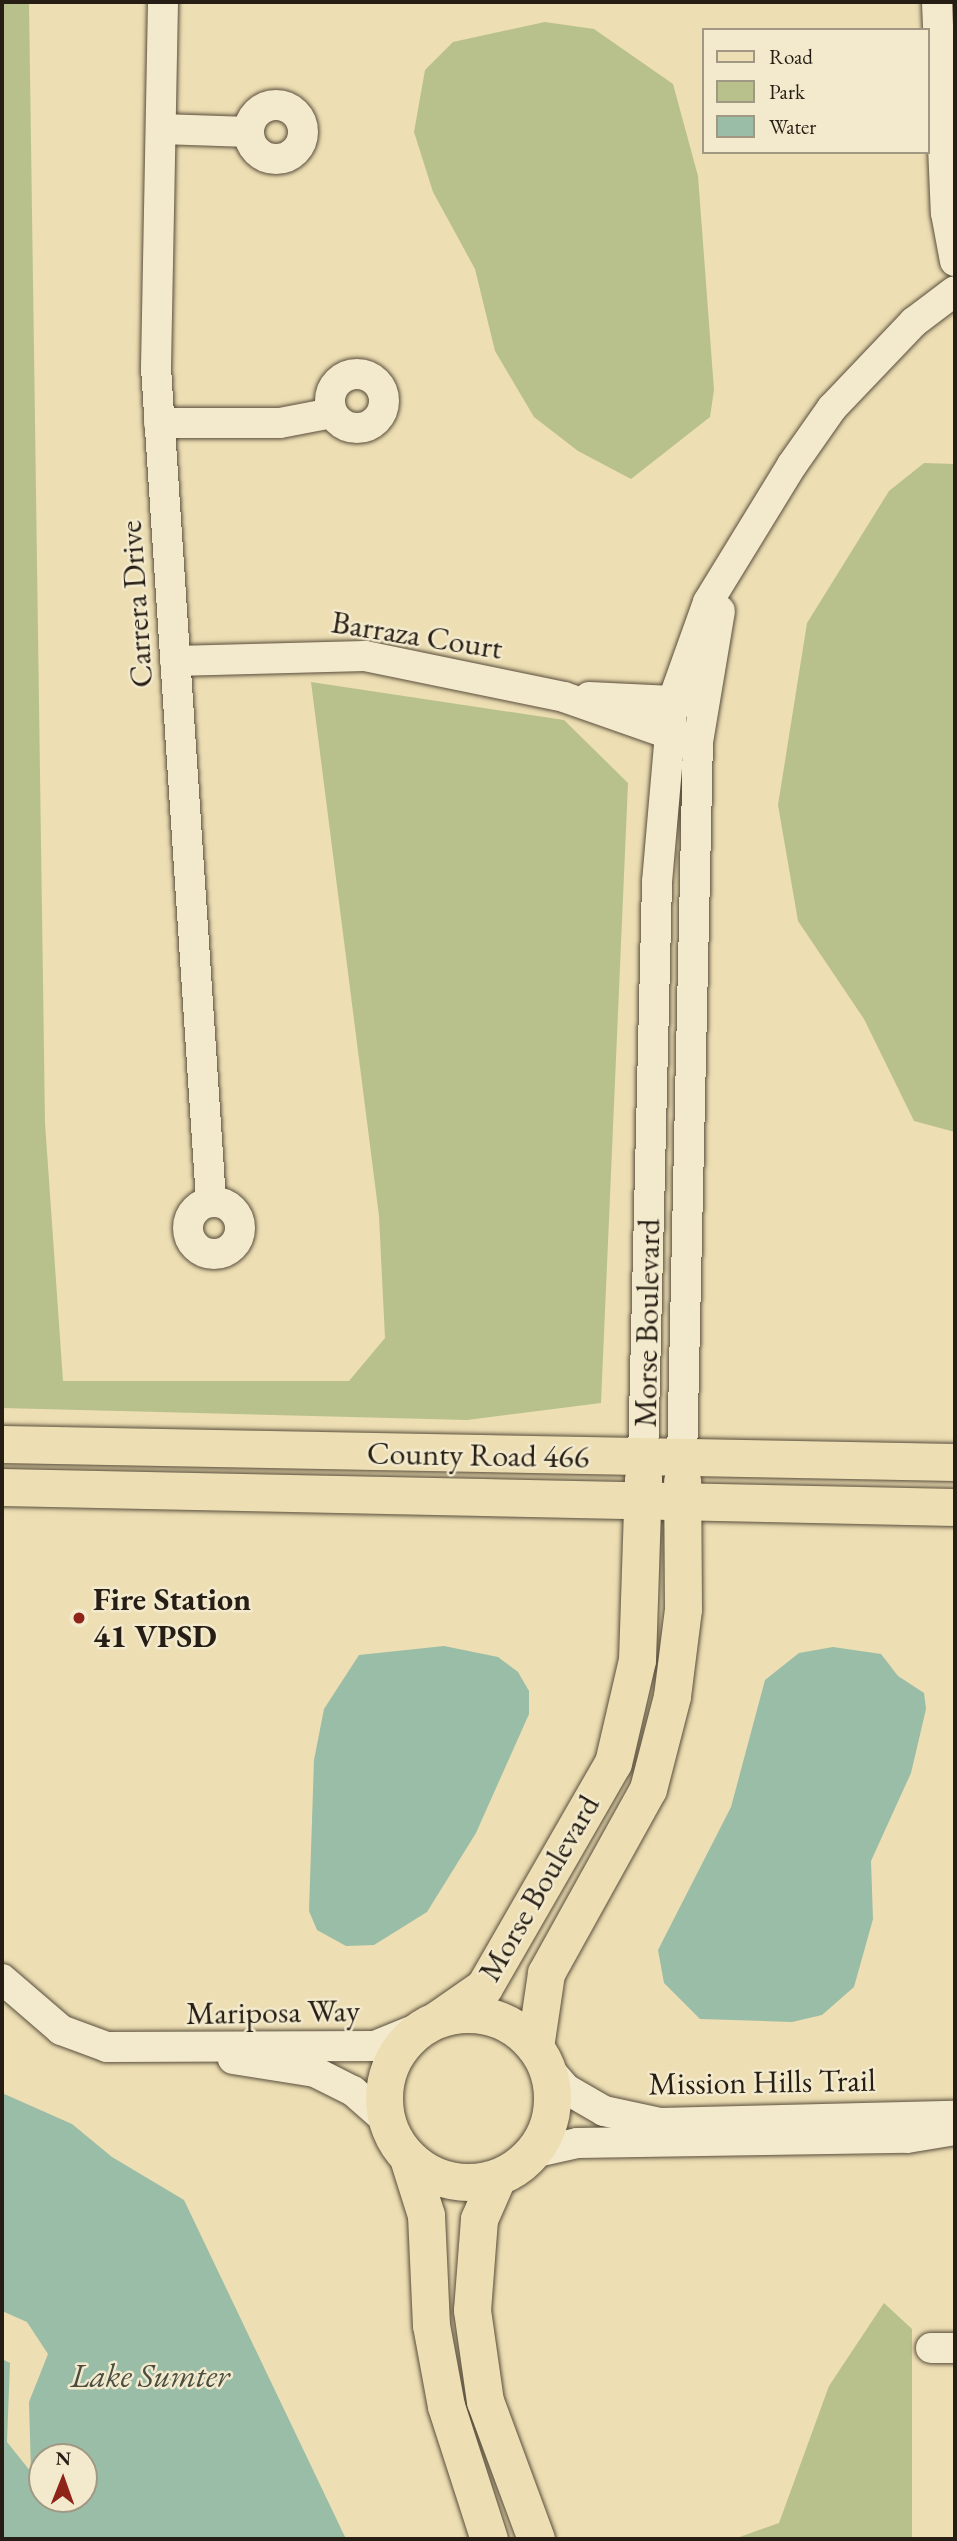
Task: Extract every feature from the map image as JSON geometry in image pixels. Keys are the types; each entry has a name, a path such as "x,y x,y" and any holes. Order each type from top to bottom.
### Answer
{"main road":[{"name":"County Road 466","path":"2,1444 682,1461 955,1462"},
{"name":"Morse Boulevard","path":"431,2023 484,1987 613,1763 637,1660 643,1460"},
{"name":"Morse Boulevard","path":"540,2056 546,1973 648,1789 672,1696 683,1609 682,1461"},
{"name":"County Road 466","path":"2,1487 955,1507"},
{"path":"489,2539 446,2406 431,2325 426,2215 408,2158 386,2120 389,2067 431,2023 488,2017 540,2056 550,2119 532,2153 497,2178 479,2219 472,2310 485,2401 536,2539"},
{"path":"408,2158 449,2180 497,2178"}],"street":[{"name":"Carrera Drive","path":"163,2 159,423 211,1201"},
{"path":"937,2 951,159 946,213 955,261"},
{"path":"160,129 249,132"},
{"name":"Morse Boulevard","path":"643,1460 665,735 673,701 708,602 726,579 832,408 914,322 955,291"},
{"path":"159,423 290,423 332,413"},
{"name":"Morse Boulevard","path":"682,1461 698,742 726,579"},
{"name":"Barraza Court","path":"174,661 366,656 564,696 703,703"},
{"name":"Barraza Court","path":"564,696 665,735 698,742"},
{"name":"Mariposa Way","path":"2,1979 83,2040 315,2072 353,2091 386,2120"},
{"name":"Mariposa Way","path":"163,2049 375,2046 431,2023"},
{"name":"Mission Hills Trail","path":"540,2056 566,2090 604,2111 660,2123 955,2116"},
{"name":"Mission Hills Trail","path":"532,2153 577,2143 907,2138 955,2130"}],"green space":[{"path":"2,2 29,2 45,1123 63,1381 349,1381 385,1338 379,1216 311,682 564,720 628,783 601,1403 467,1420 2,1408"},
{"path":"545,22 594,29 673,84 698,176 714,390 710,417 631,479 578,451 534,417 495,351 475,269 433,192 414,132 425,70 453,42"},
{"path":"924,463 955,464 955,1132 914,1121 864,1019 798,921 778,805 807,623 889,491"},
{"path":"884,2303 912,2329 912,2539 734,2539 779,2523 829,2386"}],"water":[{"path":"444,1646 498,1657 518,1672 529,1691 529,1714 476,1833 427,1912 374,1945 346,1946 317,1930 309,1911 314,1760 324,1709 359,1655"},
{"path":"833,1647 881,1654 898,1676 924,1693 926,1709 911,1773 871,1861 873,1919 854,1987 822,2015 792,2022 700,2019 664,1983 658,1950 731,1807 765,1680 799,1653"},
{"name":"Lake Sumter","path":"2,2093 72,2124 112,2157 184,2200 346,2539 2,2539 2,2359 10,2363 7,2442 28,2468 28,2513 98,2513 98,2443 30,2443 29,2402 48,2354 27,2322 2,2311"}],"place":[{"name":"Fire Station 41 VPSD","path":"79,1618"}]}
